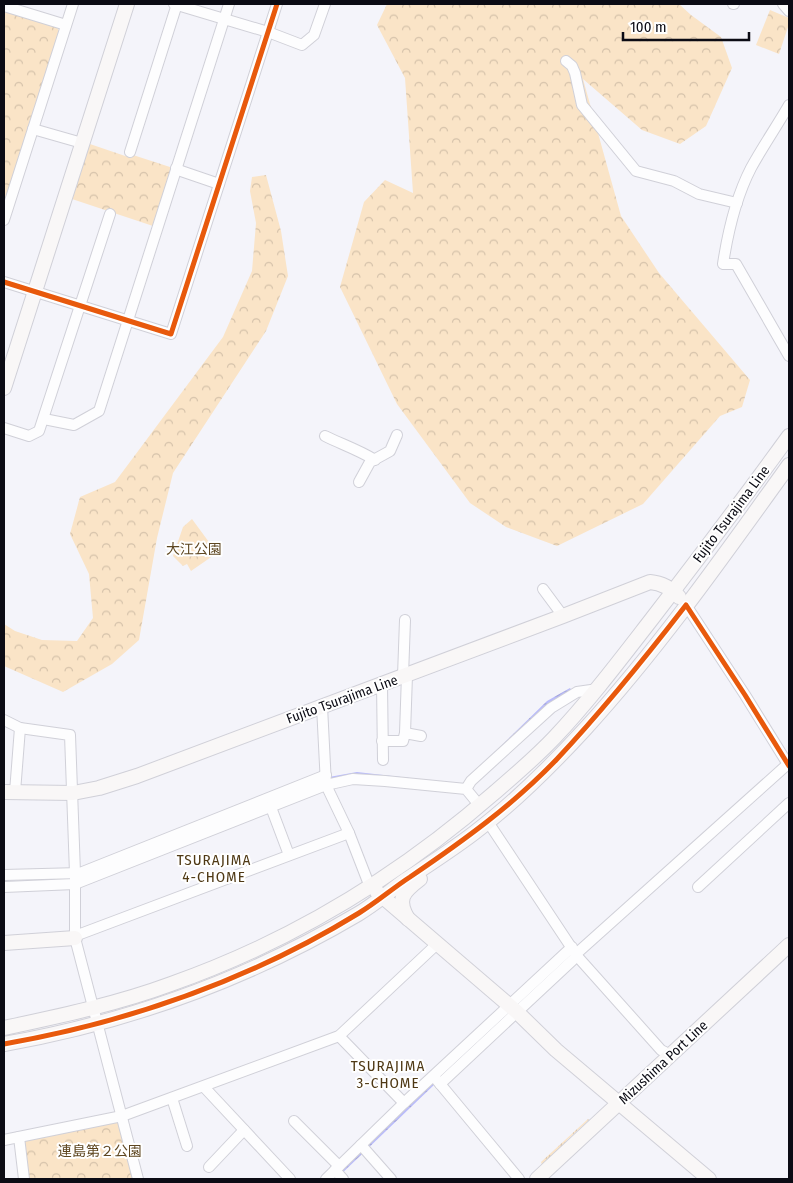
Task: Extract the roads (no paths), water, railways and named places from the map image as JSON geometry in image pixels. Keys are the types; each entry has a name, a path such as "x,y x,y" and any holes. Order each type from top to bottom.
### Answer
{"street":[{"path":"4,220 73,4"},
{"path":"4,388 127,4"},
{"path":"130,152 176,4 268,32 302,45 314,35 325,4"},
{"path":"44,419 74,425 99,411 229,4"},
{"path":"4,282 170,334 277,4"},
{"path":"783,4 789,11"},
{"path":"4,6 66,25"},
{"path":"566,61 572,66 575,73 582,105 636,171 674,182 699,194 737,203"},
{"path":"789,105 750,169 737,203 726,241 723,264 736,264 789,356"},
{"path":"33,129 82,144"},
{"path":"176,168 219,184"},
{"path":"4,428 28,436 39,431 110,214"},
{"path":"359,482 366,466 390,451 397,435"},
{"path":"325,436 342,445 360,450 374,460"},
{"name":"Fujito Tsurajima Line","path":"674,591 789,436"},
{"name":"Fujito Tsurajima Line","path":"9,792 73,793 99,788 137,776 650,582 660,583 674,591 686,605 789,465"},
{"path":"542,589 563,616"},
{"path":"4,1028 94,1008 170,985 306,926 370,887 424,850 480,806 552,740 598,689 674,591"},
{"path":"4,1044 55,1035 178,1000 259,966 309,942 379,900 488,822 538,777 584,730 628,679 686,605 788,763 575,952 437,1080 404,1103 339,1173 326,1179"},
{"path":"382,741 403,741 405,733 405,620"},
{"path":"382,684 383,760"},
{"path":"466,789 471,781 551,708 577,692 598,689"},
{"path":"322,706 326,780 370,887 379,900 709,1179"},
{"path":"4,720 20,728 70,735 73,793 75,937 138,1179"},
{"path":"9,792 20,728"},
{"path":"405,733 421,736"},
{"path":"4,887 75,879 326,780 385,781 466,789 480,806"},
{"path":"270,803 289,855"},
{"path":"698,888 789,803"},
{"path":"488,822 575,952 661,1050 669,1056"},
{"path":"4,943 75,937 349,833"},
{"path":"434,947 409,920 403,910 402,899 409,887 442,864 450,850"},
{"path":"4,876 75,879"},
{"path":"379,900 409,920"},
{"name":"Mizushima Port Line","path":"538,1179 789,945"},
{"path":"4,1140 122,1116 339,1036 434,947"},
{"path":"339,1036 404,1103"},
{"path":"437,1080 519,1179"},
{"path":"204,1087 290,1179"},
{"path":"172,1098 187,1146"},
{"path":"294,1121 339,1173"},
{"path":"209,1168 244,1130"},
{"path":"19,1137 24,1179"},
{"path":"364,1147 391,1179"}],"water":[{"path":"570,688 572,691 463,787 329,782 329,777 357,772 462,784 547,701"},
{"path":"433,1080 436,1083 336,1179 331,1179"}],"district":[{"name":"TSURAJIMA 4-CHOME","path":"214,868"},
{"name":"TSURAJIMA 3-CHOME","path":"388,1074"}],"park label":[{"name":"大江公園","path":"194,549"},
{"name":"連島第２公園","path":"100,1151"}]}
